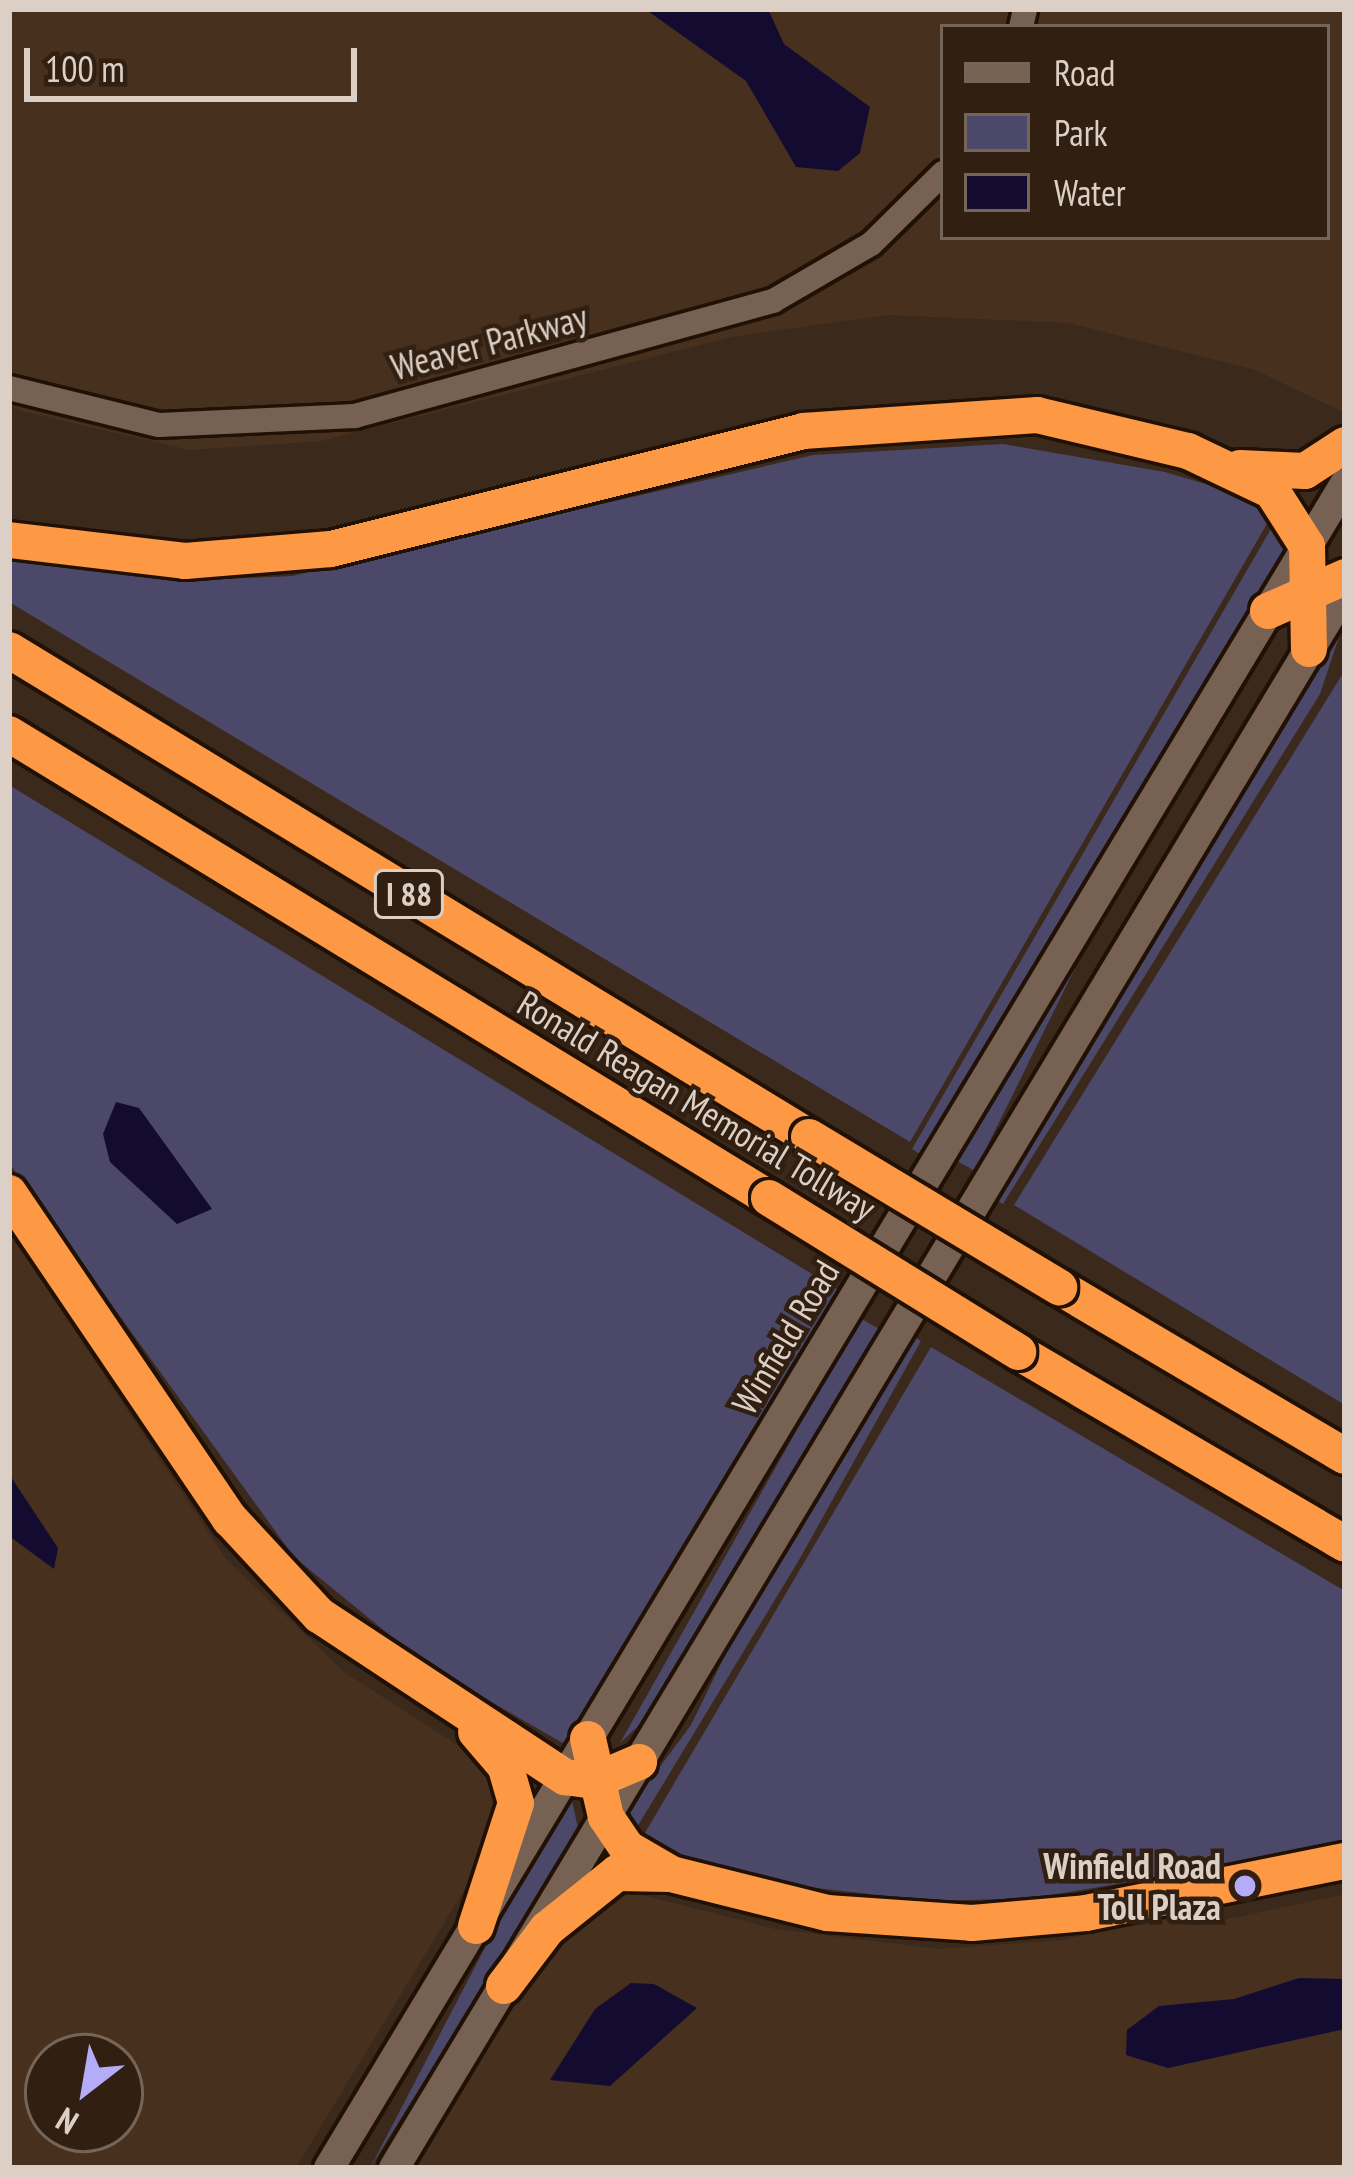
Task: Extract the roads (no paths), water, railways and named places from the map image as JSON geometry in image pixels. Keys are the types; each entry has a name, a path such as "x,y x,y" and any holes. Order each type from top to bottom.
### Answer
{"highway":[{"path":"9,540 185,561 331,549 803,431 939,414 1079,422 1240,468 1305,471 1345,445"},
{"path":"1240,468 1284,506 1334,585"},
{"path":"1268,611 1334,585"},
{"path":"1309,649 1334,585"},
{"name":"Ronald Reagan Memorial Tollway","path":"9,650 808,1138 1345,1456"},
{"name":"Ronald Reagan Memorial Tollway","path":"9,734 1018,1352 1345,1544"},
{"path":"9,1193 230,1519 320,1615 437,1699 498,1754 514,1785 510,1834 476,1926"},
{"path":"437,1699 580,1779 627,1849 671,1874"},
{"path":"580,1779 588,1739"},
{"path":"580,1779 639,1762"},
{"path":"504,1986 595,1886 617,1873 671,1874 826,1912 972,1923 1086,1913 1345,1861"}],"main road":[{"name":"Winfield Road","path":"588,1739 1345,484"},
{"path":"394,2168 1309,649"},
{"path":"329,2168 476,1926 580,1779"}],"street":[{"name":"Weaver Parkway","path":"9,388 160,425 355,416 772,301 871,244 940,176"}],"water":[{"path":"645,9 768,9 784,44 870,107 860,153 838,171 796,167 746,81"},
{"path":"116,1102 139,1108 212,1209 177,1224 110,1162 103,1134"},
{"path":"9,1474 58,1548 54,1569 9,1536"},
{"path":"1299,1978 1345,1979 1345,2029 1168,2068 1126,2055 1127,2030 1159,2006 1234,1999"},
{"path":"631,1983 654,1984 697,2008 610,2086 550,2080 595,2009"}],"place":[{"name":"Winfield Road Toll Plaza","path":"1245,1886"}]}
